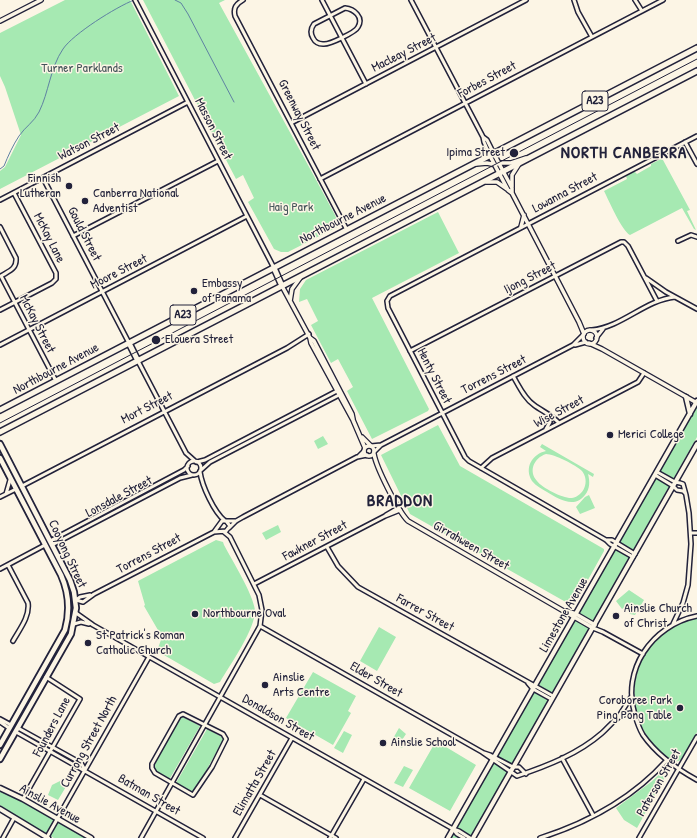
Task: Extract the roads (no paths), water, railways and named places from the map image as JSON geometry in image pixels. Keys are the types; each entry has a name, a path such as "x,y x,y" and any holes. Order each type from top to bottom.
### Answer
{"highway":[{"name":"Northbourne Avenue","path":"0,410 492,156 697,48"},
{"name":"A23","path":"0,432 501,171 697,71"},
{"path":"274,268 282,286"},
{"path":"129,343 138,361"}],"main road":[{"path":"686,397 690,414"},
{"name":"Limestone Avenue","path":"448,838 697,403"},
{"name":"Cooyong Street","path":"0,444 72,585 76,600 76,613 71,634 45,678 19,731 0,759"},
{"path":"471,838 594,627 697,444"},
{"name":"Cooyong Street","path":"0,458 61,575 66,592 68,607 68,619 65,630 0,745"},
{"name":"Mort Street","path":"16,489 22,486"},
{"path":"26,508 32,505"},
{"name":"Lonsdale Street","path":"46,545 51,543"},
{"path":"66,592 72,599 76,600"},
{"path":"68,607 73,601 76,600"},
{"path":"39,676 45,678"},
{"path":"10,726 19,731"},
{"name":"Ainslie Avenue","path":"0,788 91,838"},
{"path":"0,808 48,838"}],"street":[{"path":"0,21 41,0"},
{"name":"Masson Street","path":"135,0 274,268"},
{"name":"Greenway Street","path":"243,0 238,3 235,10 236,16 347,230"},
{"path":"322,0 366,84"},
{"path":"412,0 483,137 484,142 501,171 580,322 584,339 588,343 602,349 697,403"},
{"name":"Macleay Street","path":"291,123 526,0"},
{"path":"574,0 578,12 592,37"},
{"path":"635,0 642,11"},
{"name":"Forbes Street","path":"320,178 664,0"},
{"path":"345,8 352,9 356,12 360,22 354,31 342,37 327,44 322,44 315,41 312,37 312,28 314,24 330,15 345,8"},
{"name":"Watson Street","path":"0,200 188,102"},
{"name":"Lowanna Street","path":"528,224 697,136"},
{"path":"685,142 697,164"},
{"path":"473,165 486,163 511,163 530,157"},
{"path":"73,236 218,161"},
{"path":"510,189 512,175 521,162"},
{"name":"Gould Street","path":"43,178 129,343"},
{"path":"482,182 497,182 510,189"},
{"name":"McKay Lane","path":"0,310 52,283 56,279 56,273 14,193"},
{"path":"521,227 524,215"},
{"name":"Moore Street","path":"0,345 247,216"},
{"name":"Henty Street","path":"528,224 389,297 387,301 388,308 465,457 469,461 606,540 612,540 615,545 634,556"},
{"path":"0,227 16,258 13,269 1,276"},
{"path":"678,241 691,234 697,237"},
{"name":"Ijong Street","path":"410,352 624,242 628,246 645,276 657,301"},
{"path":"290,301 292,289 302,275"},
{"name":"McKay Street","path":"1,276 56,381"},
{"name":"Ijong Street","path":"645,276 675,297 697,308"},
{"path":"282,286 310,336 311,343 352,414 353,420 368,455"},
{"path":"584,335 590,330 603,329 657,301 675,297"},
{"path":"580,322 595,332 596,338 602,349"},
{"path":"588,343 593,343 603,329"},
{"name":"Torrens Street","path":"374,453 381,445 573,345 584,335"},
{"name":"Mort Street","path":"22,486 310,336"},
{"name":"Torrens Street","path":"573,345 588,343"},
{"path":"138,361 186,453 189,472 202,483"},
{"name":"Wise Street","path":"481,468 492,458 638,382 644,373"},
{"path":"513,376 532,404 548,413 559,423"},
{"path":"188,466 191,462 205,460 285,418 339,393"},
{"path":"193,475 197,474 207,464 339,393"},
{"path":"545,431 550,422 548,413"},
{"path":"285,418 287,422"},
{"path":"256,433 258,437"},
{"path":"223,531 227,531 236,520 357,457 374,453 374,449 361,436"},
{"name":"Torrens Street","path":"371,446 381,445"},
{"path":"357,457 368,446 371,446"},
{"path":"226,449 228,453"},
{"path":"141,838 260,626 262,614 262,605 254,584 230,537 229,524 219,516 202,483 200,471 201,466 186,453"},
{"name":"Girrahween Street","path":"374,453 375,462"},
{"name":"Girrahween Street","path":"368,455 375,462 399,509 406,519 594,627"},
{"name":"Lonsdale Street","path":"51,543 82,524 184,470 188,466"},
{"path":"656,474 674,484 682,484 686,495 691,533 690,564 686,594 673,624"},
{"name":"Lonsdale Street","path":"51,543 84,528 184,476 193,475"},
{"path":"6,494 11,482 10,477"},
{"name":"Lonsdale Street","path":"162,482 165,486"},
{"path":"674,484 677,490 683,491 686,495"},
{"name":"Mort Street","path":"0,497 16,489"},
{"name":"Fawkner Street","path":"254,584 399,509"},
{"path":"219,516 219,529 230,537"},
{"path":"219,524 225,521 236,520"},
{"name":"Lonsdale Street","path":"82,524 84,528"},
{"name":"Torrens Street","path":"214,532 219,524"},
{"name":"Torrens Street","path":"76,600 83,602 94,594 214,532 223,531"},
{"path":"691,533 697,533"},
{"path":"0,569 46,545"},
{"name":"Farrer Street","path":"327,546 338,566 358,586 552,698"},
{"path":"8,565 28,603 29,608 28,614 13,641"},
{"name":"Donaldson Street","path":"76,613 93,625 453,829"},
{"path":"697,616 673,624 653,640 643,654 635,673 631,697 634,712 643,734 678,770 697,780"},
{"name":"Donaldson Street","path":"74,624 81,622 93,625"},
{"name":"Elder Street","path":"260,626 493,759 512,769 519,767 526,774"},
{"path":"594,627 643,654"},
{"name":"Currong Street North","path":"48,838 57,819 149,657"},
{"name":"Founders Lane","path":"23,800 80,699 45,678"},
{"path":"512,769 514,775 517,776 526,774 562,758 596,737 618,717 631,697"},
{"path":"618,717 634,712"},
{"path":"183,714 223,734 226,740 212,767 193,795 172,783 153,771 152,764 179,716 183,714"},
{"path":"0,719 10,726"},
{"path":"0,722 10,726"},
{"path":"19,731 53,747 81,763 85,770"},
{"path":"19,731 50,752"},
{"name":"Paterson Street","path":"639,838 697,737"},
{"name":"Elimatta Street","path":"236,838 292,738"},
{"name":"Batman Street","path":"50,752 78,768 85,770 203,838"},
{"path":"562,758 593,816"},
{"path":"540,838 570,827 610,807 657,771 667,760"},
{"path":"330,837 364,779"},
{"path":"260,795 330,837 336,838"},
{"path":"3,838 14,818"},
{"path":"453,829 457,834 464,838"},
{"path":"453,829 471,838"}],"waterway":[{"path":"0,169 4,166 19,136 35,119 39,112 55,64 63,49 85,29 117,8 134,0"},
{"path":"175,0 181,3 188,14 234,102"}],"tram line":[{"path":"0,423 697,59"}],"place":[{"name":"Ipima Street","path":"514,153"},
{"name":"Finnish Lutheran","path":"69,186"},
{"name":"Canberra National Adventist","path":"85,201"},
{"name":"Embassy of Panama","path":"194,291"},
{"name":"Elouera Street","path":"156,340"},
{"name":"Merici College","path":"610,435"},
{"name":"Northbourne Oval","path":"195,614"},
{"name":"Ainslie Church of Christ","path":"616,616"},
{"name":"St Patrick's Roman Catholic Church","path":"88,643"},
{"name":"Ainslie Arts Centre","path":"265,685"},
{"name":"Coroboree Park Ping Pong Table","path":"680,708"},
{"name":"Ainslie School","path":"383,743"}],"district":[{"name":"NORTH CANBERRA","path":"624,153"},
{"name":"BRADDON","path":"400,501"}],"park label":[{"name":"Turner Parklands","path":"82,69"},
{"name":"Haig Park","path":"291,208"}]}
